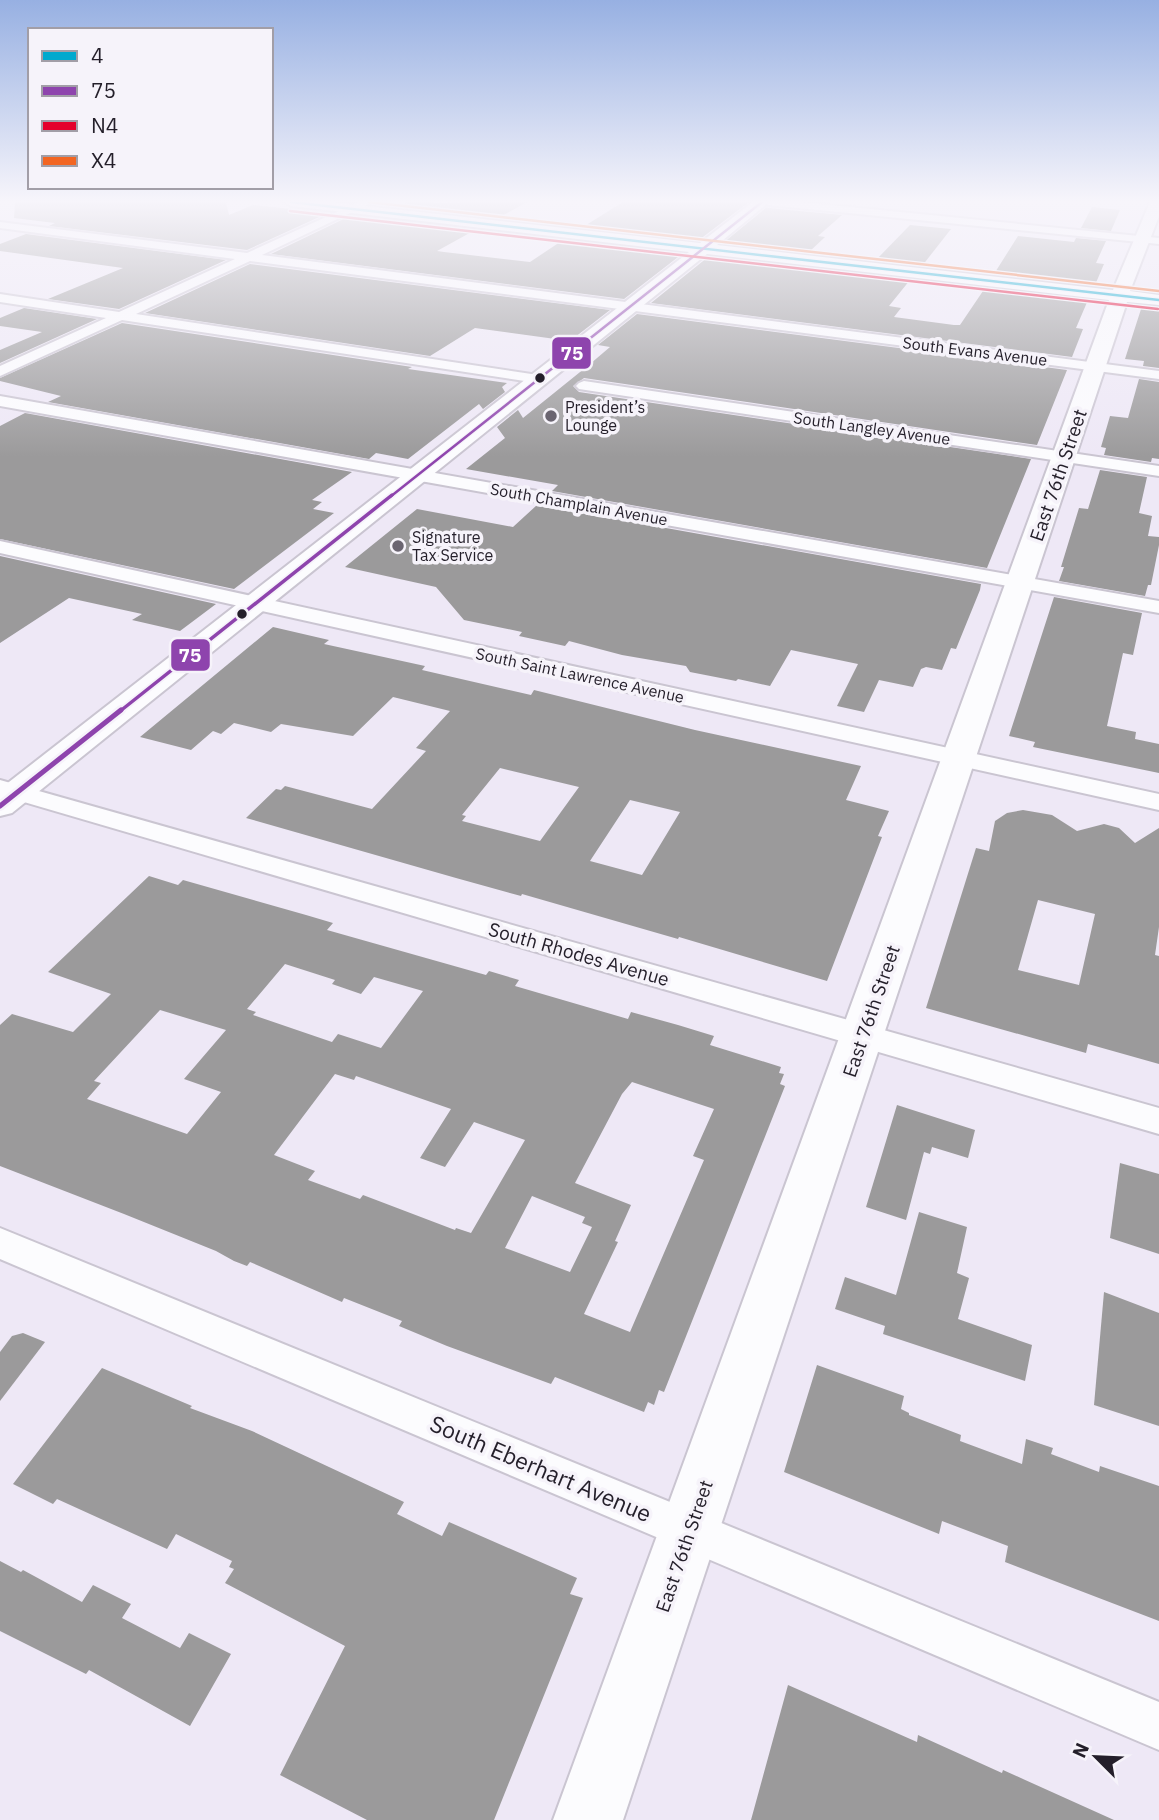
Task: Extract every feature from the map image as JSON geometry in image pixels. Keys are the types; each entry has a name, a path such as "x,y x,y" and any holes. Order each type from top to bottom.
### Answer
{"street":[{"path":"0,372 184,287"},
{"name":"South Evans Avenue","path":"481,287 1159,375"},
{"path":"6,795 254,604 653,287"},
{"path":"1047,287 1159,300"},
{"name":"East 76th Street","path":"587,1820 1123,287"},
{"path":"0,298 538,379"},
{"name":"South Langley Avenue","path":"584,386 1159,471"},
{"name":"South Champlain Avenue","path":"0,401 1159,607"},
{"name":"South Saint Lawrence Avenue","path":"0,547 1159,802"},
{"name":"South Rhodes Avenue","path":"6,795 1159,1121"},
{"name":"South Eberhart Avenue","path":"0,1243 1159,1726"}],"building":[{"path":"77,287 167,287 119,309 48,299"},
{"path":"201,287 429,287 610,310 570,341 475,328 430,356 145,313"},
{"path":"529,287 640,287 624,299"},
{"path":"671,287 904,287 889,306 901,308 894,317 960,325 985,288 1088,300 1076,328 1083,329 1072,357 651,303"},
{"path":"1142,306 1159,308 1159,368 1143,366 1144,361 1125,359"},
{"path":"24,308 97,319 0,363 0,350 42,332 0,326 0,318"},
{"path":"637,314 1067,370 1037,445 584,378 573,386 579,392 1031,459 987,568 552,491 558,485 466,469 505,438 497,427 518,410 523,418 590,364 610,347 598,345"},
{"path":"122,323 507,383 502,387 505,392 483,409 479,404 408,459 376,453 369,459 48,402 61,396 0,381 0,378"},
{"path":"1139,379 1159,382 1159,459 1152,458 1151,462 1104,455 1106,448 1101,447 1110,416 1128,418"},
{"path":"25,413 352,472 312,500 322,502 313,509 334,513 234,589 0,539 0,426"},
{"path":"1100,470 1147,477 1139,513 1152,516 1148,536 1159,537 1159,545 1151,585 1148,585 1145,596 1059,581 1079,508 1088,509"},
{"path":"537,505 981,584 980,590 956,649 951,648 942,670 926,667 921,669 913,687 879,680 864,712 837,706 858,664 791,650 770,686 738,679 736,681 690,672 686,666 622,655 569,641 565,646 519,636 522,632 464,620 436,587 345,567 417,509 513,527"},
{"path":"0,556 216,604 180,631 132,620 142,614 69,598 0,643"},
{"path":"1054,597 1142,613 1133,655 1123,653 1107,726 1136,732 1135,739 1159,744 1159,773 1033,747 1035,742 1009,736"},
{"path":"273,627 329,640 324,644 425,666 422,670 531,695 534,690 695,730 861,766 846,800 889,811 878,836 882,837 827,981 679,937 678,939 522,894 521,896 246,818 276,789 281,790 285,786 372,809 426,751 416,748 450,711 393,697 353,736 281,724 271,732 234,723 221,734 213,731 191,750 140,737","holes":["500,768 579,787 540,841 462,821 466,816 462,815","630,800 680,812 642,875 590,861"]},
{"path":"1023,810 1052,815 1077,831 1104,824 1119,828 1135,843 1159,828 1159,927 1155,955 1159,956 1159,1064 1088,1044 1086,1053 926,1008 976,848 989,851 995,821 1007,813","holes":["1038,900 1095,914 1079,985 1018,970"]},
{"path":"149,876 178,885 183,880 333,923 327,930 486,975 489,971 519,980 515,986 628,1019 631,1012 714,1036 710,1045 781,1067 779,1073 784,1074 780,1084 785,1086 664,1392 659,1390 654,1405 648,1402 644,1412 555,1377 551,1384 447,1346 399,1326 402,1321 344,1298 342,1302 250,1262 247,1266 234,1261 216,1251 0,1166 0,1025 12,1014 73,1032 111,994 48,972","holes":["285,964 335,980 332,984 361,994 374,977 423,991 381,1048 338,1034 332,1042 253,1015 256,1012 247,1009","160,1010 226,1030 184,1079 221,1092 187,1134 87,1099 101,1083 94,1081","335,1074 354,1080 356,1076 451,1109 420,1158 445,1167 474,1122 525,1140 471,1233 456,1228 455,1230 363,1195 360,1199 308,1180 315,1171 274,1155","632,1082 714,1109 693,1156 704,1160 630,1332 584,1314 618,1242 615,1241 631,1205 575,1183 622,1094","532,1196 585,1217 582,1223 592,1227 570,1272 505,1248"]},
{"path":"897,1105 975,1130 968,1158 932,1147 930,1154 924,1152 906,1220 866,1207"},
{"path":"1120,1163 1159,1174 1159,1254 1110,1238"},
{"path":"919,1212 967,1227 957,1273 969,1278 958,1319 1032,1345 1025,1381 883,1334 885,1326 835,1309 845,1277 896,1295"},
{"path":"1104,1292 1159,1313 1159,1426 1094,1405"},
{"path":"23,1333 45,1342 0,1401 0,1352 12,1336"},
{"path":"817,1365 904,1396 901,1409 909,1415 961,1435 960,1441 1022,1464 1026,1439 1053,1448 1051,1454 1099,1472 1100,1466 1159,1486 1159,1621 1005,1562 1008,1546 942,1521 939,1534 784,1472"},
{"path":"102,1368 192,1406 190,1408 252,1431 404,1502 397,1514 442,1536 449,1522 577,1578 570,1594 583,1598 494,1820 367,1820 280,1775 345,1646 225,1583 234,1569 229,1567 232,1561 176,1534 167,1549 57,1499 53,1504 13,1484"},
{"path":"0,1561 21,1572 23,1570 82,1602 93,1585 131,1604 122,1618 180,1648 189,1633 231,1654 190,1726 89,1670 86,1674 0,1631"},
{"path":"788,1685 917,1742 918,1735 1002,1773 1003,1770 1114,1820 751,1820"}],"transit line":[{"name":"75","path":"0,806 655,287"},
{"name":"N4","path":"963,287 1158,309"},
{"name":"4","path":"1043,287 1159,300"},
{"name":"X4","path":"1123,287 1159,291"}],"place":[{"name":"President’s Lounge","path":"551,416"},
{"name":"Signature Tax Service","path":"398,546"}]}
